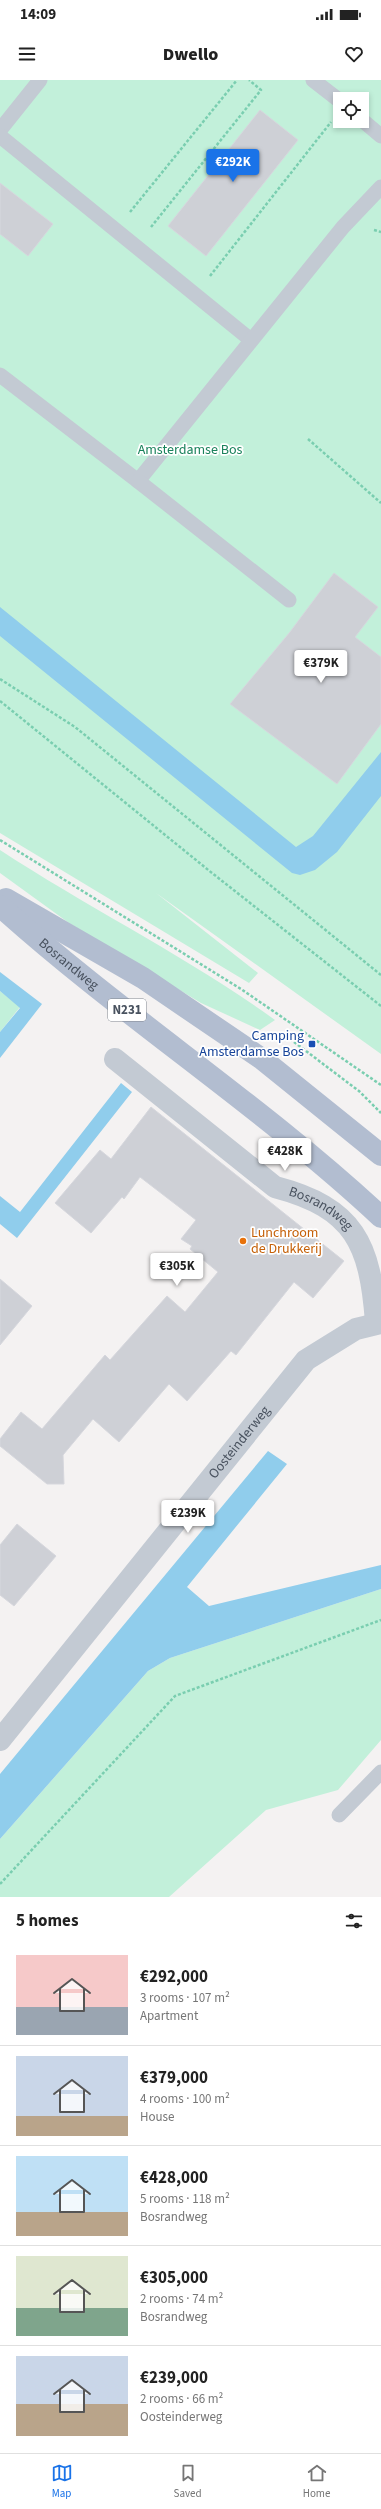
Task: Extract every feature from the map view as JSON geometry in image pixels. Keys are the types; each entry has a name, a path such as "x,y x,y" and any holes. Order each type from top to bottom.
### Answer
{"main road":[{"name":"Bosrandweg","path":"0,896 143,978 256,1054 381,1155"},
{"name":"Bosrandweg","path":"0,906 56,956 292,1139 381,1217"}],"street":[{"name":"Bosrandweg","path":"115,1059 275,1187 298,1193 336,1213 354,1233 366,1256 373,1287 378,1322"},
{"name":"Oosteinderweg","path":"0,1740 306,1360 356,1330 378,1322"}],"lane":[{"path":"0,130 40,80"},
{"path":"313,80 333,96"},
{"path":"369,126 381,136"},
{"path":"0,136 252,340"},
{"path":"138,481 343,227 381,187"},
{"path":"0,375 289,600"},
{"path":"339,1815 381,1772"}],"path":[{"path":"116,230 237,80"},
{"path":"135,246 261,90 249,80"},
{"path":"195,295 333,120"},
{"path":"308,439 381,503"},
{"path":"0,679 74,727 381,975"},
{"path":"0,701 212,873 381,1006"},
{"path":"0,840 241,989 381,1086"},
{"path":"282,1033 359,1091 381,1113"},
{"path":"0,1884 175,1696 381,1620"}],"green space":[{"name":"Amsterdamse Bos","path":"0,80 381,80 381,1054 156,893 258,973 249,983 0,833"},
{"path":"0,850 34,872 208,975 275,1020 260,1030 201,1003 69,923 0,873"},
{"path":"0,991 20,1007 0,1032"},
{"path":"381,1589 381,1740 338,1790 266,1810 169,1897 0,1897 0,1839 148,1671 170,1658"}],"water":[{"path":"0,607 296,847 313,836 381,752 381,796 337,852 315,870 300,875 292,873 0,636"},
{"path":"0,972 42,1004 0,1058 0,1032 20,1008 0,991"},
{"path":"121,1083 132,1092 17,1238 0,1224 0,1196 20,1212"},
{"path":"268,1451 287,1464 187,1587 209,1606 381,1565 381,1589 170,1658 148,1671 0,1839 0,1774"}],"building":[{"path":"260,110 298,140 206,256 168,226"},
{"path":"0,183 53,224 28,256 0,234"},
{"path":"334,573 378,607 355,637 381,657 381,724 337,784 230,704 290,632"},
{"path":"151,1107 344,1261 313,1298 294,1282 236,1355 231,1351 187,1401 169,1384 119,1442 93,1419 63,1455 64,1484 47,1484 0,1446 0,1439 21,1412 42,1429 105,1355 110,1360 167,1296 185,1312 218,1272 190,1249 192,1246 181,1239 196,1220 140,1177 124,1199 122,1197 91,1233 55,1203 100,1150 111,1159"},
{"path":"0,1279 32,1306 0,1345"},
{"path":"17,1524 56,1556 14,1606 0,1595 0,1545"}],"place":[{"name":"Camping Amsterdamse Bos","path":"312,1044"},
{"name":"Lunchroom de Drukkerij","path":"243,1241"}]}
